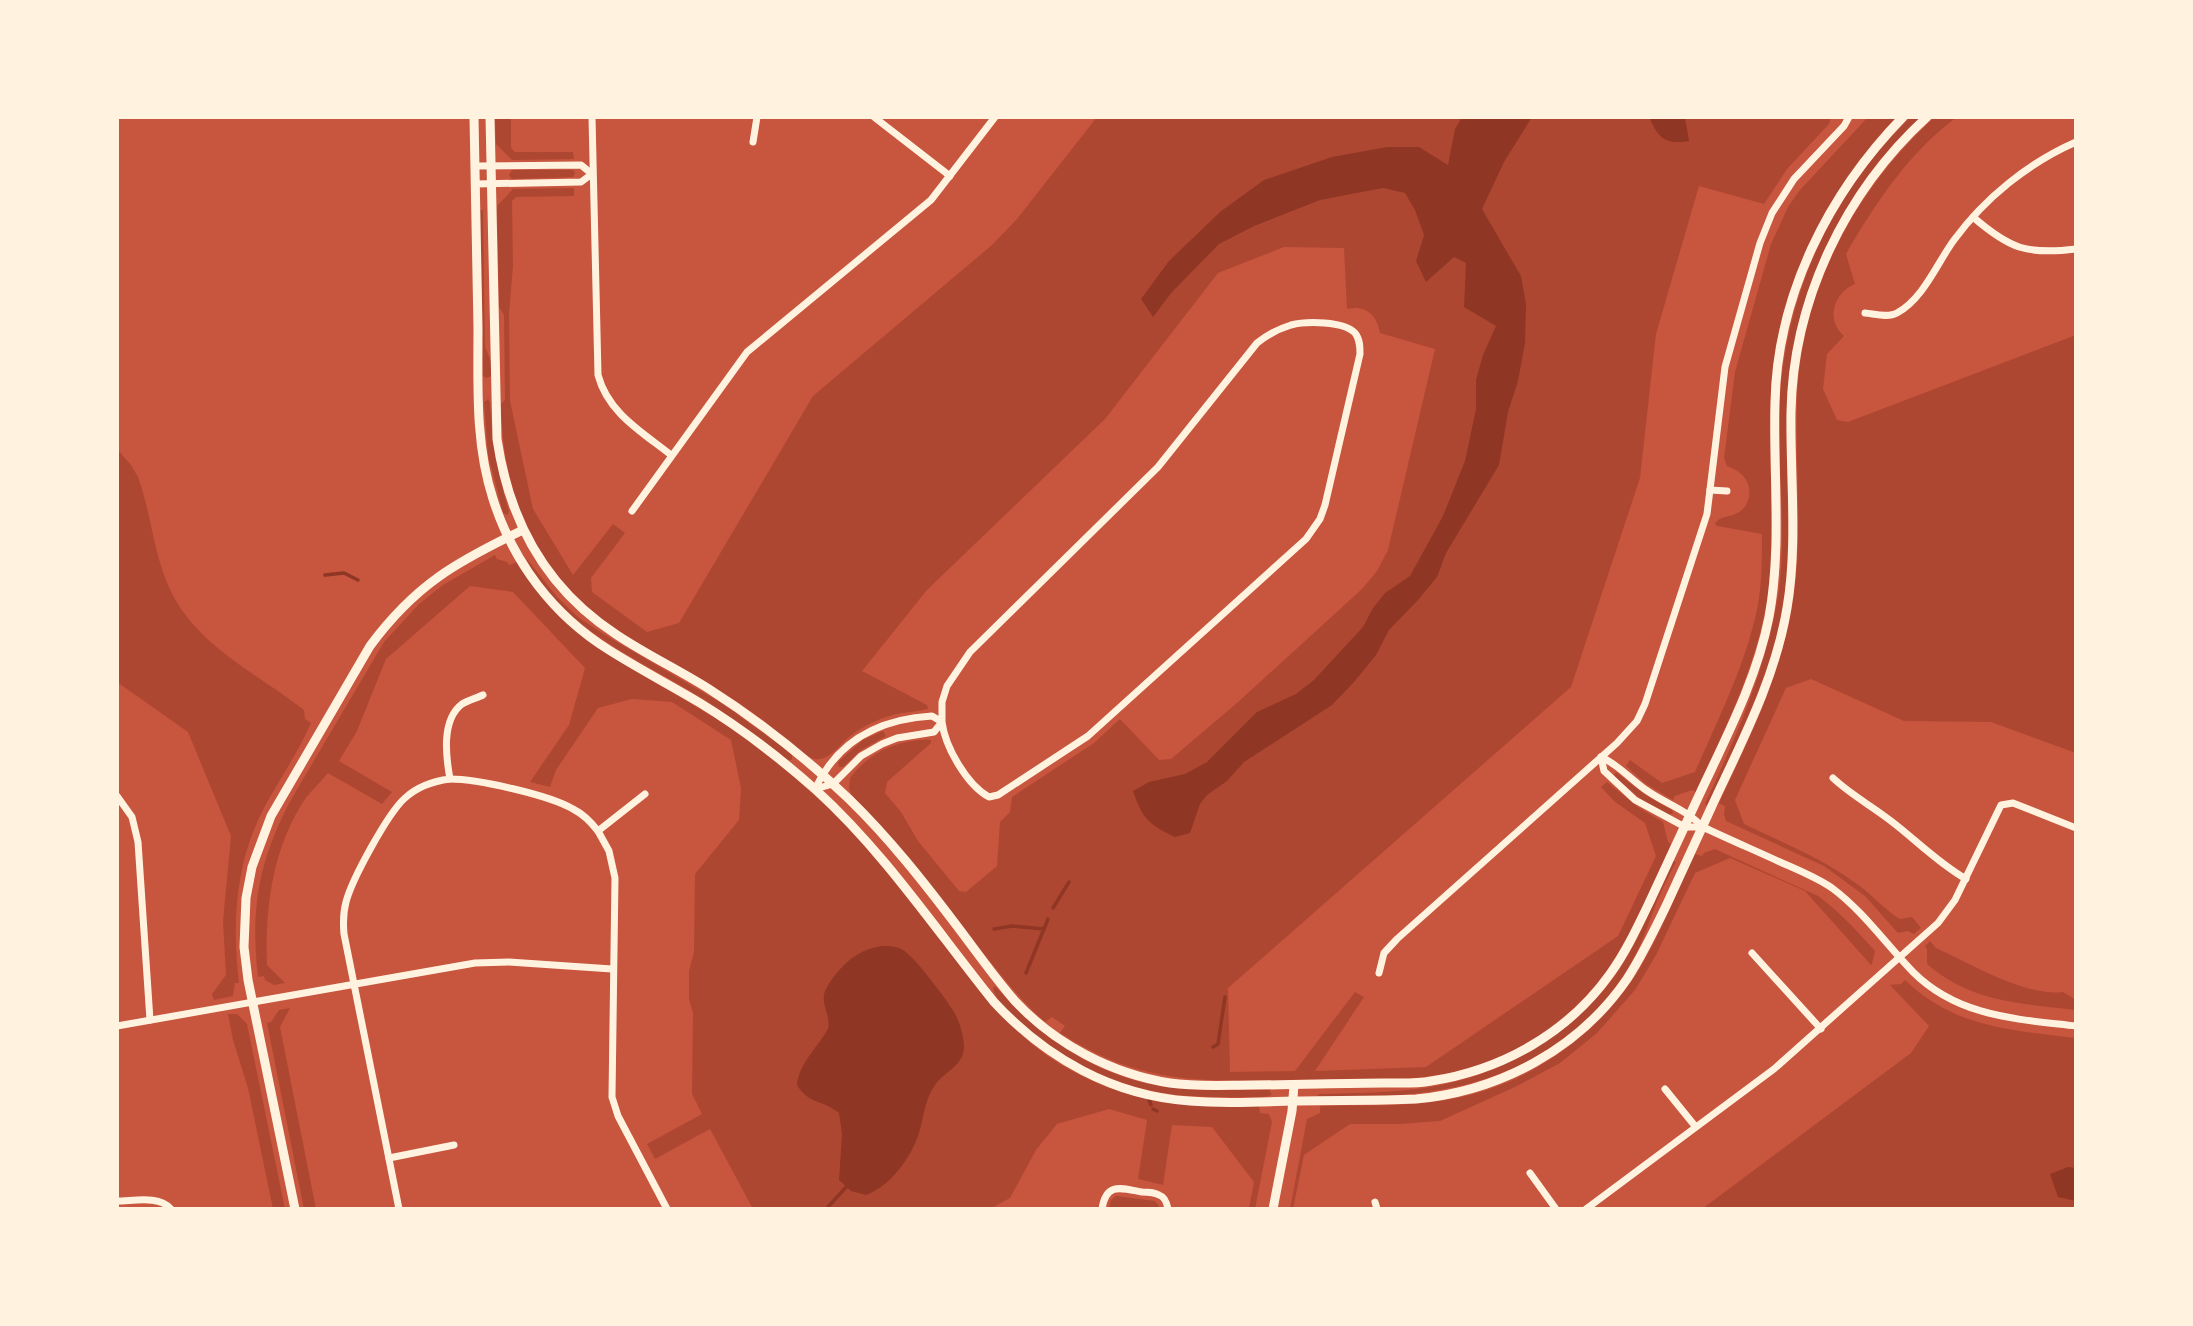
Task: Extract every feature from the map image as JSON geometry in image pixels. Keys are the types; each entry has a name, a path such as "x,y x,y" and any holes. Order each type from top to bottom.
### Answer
{"street":[{"path":"474,117 482,452 490,489 508,537 523,565 563,614 589,636 728,722 815,789 888,865 994,1002 1020,1029 1053,1054 1100,1080 1146,1095 1191,1101 1408,1100 1447,1095 1503,1078 1554,1051 1595,1017 1625,981 1653,933 1703,827 1764,693 1775,660 1790,592 1793,554 1792,397 1799,344 1809,301 1831,245 1854,204 1888,158 1927,117"},
{"path":"490,117 497,439 506,487 523,530 547,570 568,595 591,616 625,641 730,703 775,735 833,784 894,846 1016,1001 1037,1022 1061,1040 1110,1066 1160,1081 1199,1085 1413,1083 1440,1080 1497,1063 1539,1041 1587,1002 1612,972 1638,927 1685,827 1750,684 1759,658 1769,614 1775,567 1776,389 1785,329 1797,285 1816,239 1837,200 1874,149 1903,117"},
{"path":"592,117 596,357 600,382 621,416 671,455"},
{"path":"753,142 757,117"},
{"path":"874,117 950,176"},
{"path":"632,511 747,352 924,206 996,117"},
{"path":"1379,973 1384,953 1396,939 1601,757 1637,721 1645,704 1707,514 1726,361 1766,225 1794,178 1844,126 1849,117"},
{"path":"1865,313 1890,315 1910,303 1952,243 1997,193 2050,155 2076,142"},
{"path":"475,166 581,165 593,174"},
{"path":"475,184 581,182 593,174"},
{"path":"1973,217 1999,238 2026,251 2047,253 2076,250"},
{"path":"815,789 821,774 850,744 884,723 907,718 932,716 942,722 947,747 984,795 989,797 999,795 1088,736 1306,539 1320,519 1360,354 1359,339 1354,332 1331,324 1299,323 1274,331 1257,344 1158,467 970,652 954,673 946,690 942,722 934,732 897,738 866,752 833,784 815,789"},
{"path":"1710,490 1727,491"},
{"path":"295,1209 244,947 245,909 252,867 263,835 290,780 370,646 397,610 425,585 451,567 523,530"},
{"path":"450,779 447,739 452,718 462,704 483,695"},
{"path":"1601,757 1614,763 1655,796 1690,814 1703,827 1829,886 1931,987 1967,1007 1995,1016 2076,1026"},
{"path":"1601,757 1604,771 1624,792 1685,827 1703,827"},
{"path":"1833,778 1940,863 1966,879"},
{"path":"399,1209 343,928 344,912 348,894 382,830 403,799 425,786 450,779 485,783 563,804 580,813 607,844 614,870 611,1080 614,1105 667,1209"},
{"path":"598,831 645,794"},
{"path":"117,796 132,817 138,842 150,1020"},
{"path":"1586,1209 1774,1069 1944,917 1966,879 2001,805 2013,803 2076,828"},
{"path":"1752,953 1821,1029"},
{"path":"117,1026 484,962 612,969"},
{"path":"1273,1209 1294,1085"},
{"path":"1665,1089 1695,1126"},
{"path":"389,1158 454,1145"},
{"path":"1530,1173 1556,1209"},
{"path":"1102,1209 1105,1195 1120,1188 1159,1195 1165,1199 1168,1209"},
{"path":"117,1201 158,1201 169,1207 175,1198"}],"shaded area":[{"path":"495,117 511,117 511,148 515,152 573,152 574,159 512,160 496,144"},
{"path":"1097,117 1831,117 1829,124 1787,169 1764,204 1699,186 1656,334 1640,478 1571,687 1228,988 1230,1072 1295,1071 1355,992 1364,997 1315,1071 1426,1067 1618,936 1656,856 1645,823 1614,801 1601,787 1607,782 1638,807 1663,822 1668,842 1671,844 1629,935 1597,984 1579,1003 1539,1036 1493,1060 1444,1074 1367,1080 1198,1079 1144,1071 1117,1062 1060,1033 1065,1026 1052,1017 1045,1022 1021,998 919,871 852,796 849,789 850,778 875,754 908,742 931,740 931,743 887,782 885,793 901,812 918,841 959,891 966,892 997,866 1000,822 1010,812 1012,797 1094,743 1120,719 1159,760 1171,759 1362,589 1377,571 1388,550 1435,349 1380,333 1370,313 1360,309 1347,309 1344,248 1284,247 1218,273 1105,419 927,590 862,671 927,705 928,709 895,714 876,721 853,734 835,751 820,759 814,759 798,749 733,699 614,628 564,583 529,530 508,471 501,404 505,400 504,315 499,307 497,206 513,189 574,188 574,196 516,197 512,201 510,401 533,509 573,575 613,524 625,533 591,578 592,592 647,632 679,623 813,396 992,245 1017,219"},
{"path":"1462,117 1532,117 1504,162 1482,209 1521,276 1526,304 1525,343 1518,381 1508,412 1499,465 1446,553 1437,577 1389,630 1376,655 1354,682 1332,705 1244,762 1200,804 1190,833 1175,837 1148,820 1133,791 1149,782 1185,774 1207,762 1257,712 1296,694 1314,680 1363,627 1385,593 1410,576 1443,516 1465,461 1476,409 1476,380 1483,355 1496,326 1464,307 1466,263 1454,257 1426,282 1416,261 1424,235 1415,210 1405,193 1383,188 1320,200 1254,226 1219,244 1172,292 1153,317 1141,299 1169,261 1220,212 1264,180 1332,157 1387,147 1419,147 1448,165 1455,129"},
{"path":"1649,117 1685,117 1689,141 1674,142 1663,138"},
{"path":"1868,117 1897,117 1848,177 1810,243 1783,315 1775,352 1770,416 1771,568 1757,645 1729,720 1696,792 1692,790 1675,796 1673,800 1646,784 1626,766 1630,760 1662,783 1695,772 1731,690 1753,627 1760,587 1762,534 1715,524 1720,519 1739,512 1749,499 1745,478 1727,466 1724,458 1735,372 1771,244 1788,207 1800,190"},
{"path":"1911,117 1921,117 1892,146 1866,178 1844,213 1825,249 1798,326 1787,408 1788,547 1782,613 1758,692 1707,806 1705,804 1740,726 1774,618 1782,549 1779,425 1781,382 1798,298 1832,219 1881,148"},
{"path":"1935,117 1957,117 1923,146 1894,180 1846,254 1855,284 1842,293 1834,307 1835,322 1844,336 1827,354 1823,389 1837,420 1848,422 2076,335 2076,753 1991,722 1904,721 1811,679 1786,688 1735,800 1744,824 1828,865 1860,886 1900,919 1912,917 1921,928 1914,934 1908,931 1898,933 1865,896 1824,866 1726,821 1725,806 1719,803 1764,704 1788,627 1798,552 1797,404 1800,363 1820,284 1856,211 1906,146"},
{"path":"512,170 573,170 575,173 573,177 512,179 509,175"},
{"path":"480,210 483,210 485,347 491,361 491,376 487,378 483,376"},
{"path":"488,399 496,458 509,512 507,515 503,513 488,455 484,402"},
{"path":"117,449 138,477 166,580 177,602 207,639 304,710 305,719 311,723 254,829 238,894 236,938 239,983 235,983 233,996 214,1000 212,994 226,975 223,921 231,836 188,732 117,682"},
{"path":"495,555 509,565 517,562 536,590 558,614 607,653 732,730 813,794 873,855 996,1009 1042,1052 1085,1078 1133,1095 1181,1104 1259,1106 1260,1113 1269,1114 1272,1122 1255,1209 1249,1209 1254,1182 1212,1127 1172,1125 1163,1185 1138,1179 1147,1120 1109,1109 1057,1124 1036,1150 1010,1198 990,1209 753,1209 710,1129 655,1159 647,1144 702,1114 692,1094 693,1013 689,999 689,971 694,952 695,874 739,820 741,788 731,740 672,702 632,699 598,708 556,770 550,787 530,782 569,725 585,668 513,592 470,586 386,659 357,731 339,761 392,792 382,804 328,773 306,798 290,825 283,844 269,903 267,965 285,983 274,985 265,980 264,976 258,977 255,928 260,884 272,842 292,798 384,642 419,604 443,585"},
{"path":"526,558 557,597 578,617 723,704 792,754 792,760 788,760 705,700 580,623 558,604 540,582"},
{"path":"883,731 886,736 861,750 843,767 839,767 838,762 863,740"},
{"path":"1616,772 1644,794 1672,810 1673,814 1668,814 1641,799 1616,778"},
{"path":"1715,849 1818,896 1841,915 1875,951 1872,964 1805,891 1730,858 1695,873 1656,955 1635,990 1597,1033 1560,1063 1440,1121 1350,1124 1304,1155 1293,1209 1290,1209 1307,1119 1320,1113 1320,1106 1403,1104 1452,1099 1507,1082 1557,1055 1601,1018 1620,996 1653,944 1695,854 1702,856"},
{"path":"1673,861 1676,862 1630,965 1602,1004 1570,1035 1534,1059 1494,1076 1452,1088 1363,1097 1317,1096 1403,1090 1459,1081 1487,1072 1538,1046 1584,1011 1621,967"},
{"path":"1930,941 1936,948 2016,984 2048,992 2063,992 2076,1000 2076,1010 2016,1003 1962,987 1927,964 1925,946"},
{"path":"882,946 903,950 930,979 956,1016 964,1048 960,1060 931,1091 918,1136 904,1163 883,1186 866,1195 851,1191 839,1180 842,1134 839,1113 806,1096 797,1085 805,1062 828,1029 824,999 828,985 850,960"},
{"path":"1905,980 1924,996 1964,1017 2007,1029 2076,1038 2076,1209 1702,1209 1911,1053 1929,1026 1890,985 1901,984"},
{"path":"993,987 1052,1039 1095,1065 1118,1075 1168,1087 1269,1090 1272,1095 1177,1095 1134,1087 1112,1079 1071,1060 1035,1035 1002,1005"},
{"path":"290,1008 280,1027 316,1209 304,1209 267,1023 271,1022 279,1010"},
{"path":"228,1014 237,1014 247,1024 285,1209 273,1209 248,1088"},
{"path":"2068,1167 2076,1168 2076,1201 2058,1197 2050,1174"},
{"path":"1116,1196 1155,1201 1161,1209 1109,1209 1111,1200"}],"waterway":[{"path":"325,575 344,573 358,580"},
{"path":"1053,908 1069,882"},
{"path":"1026,973 1048,919"},
{"path":"994,929 1012,926 1044,929"},
{"path":"1213,1047 1218,1044 1225,997"},
{"path":"1149,1100 1151,1105"},
{"path":"1153,1109 1157,1111"},
{"path":"828,1207 848,1185"}]}
